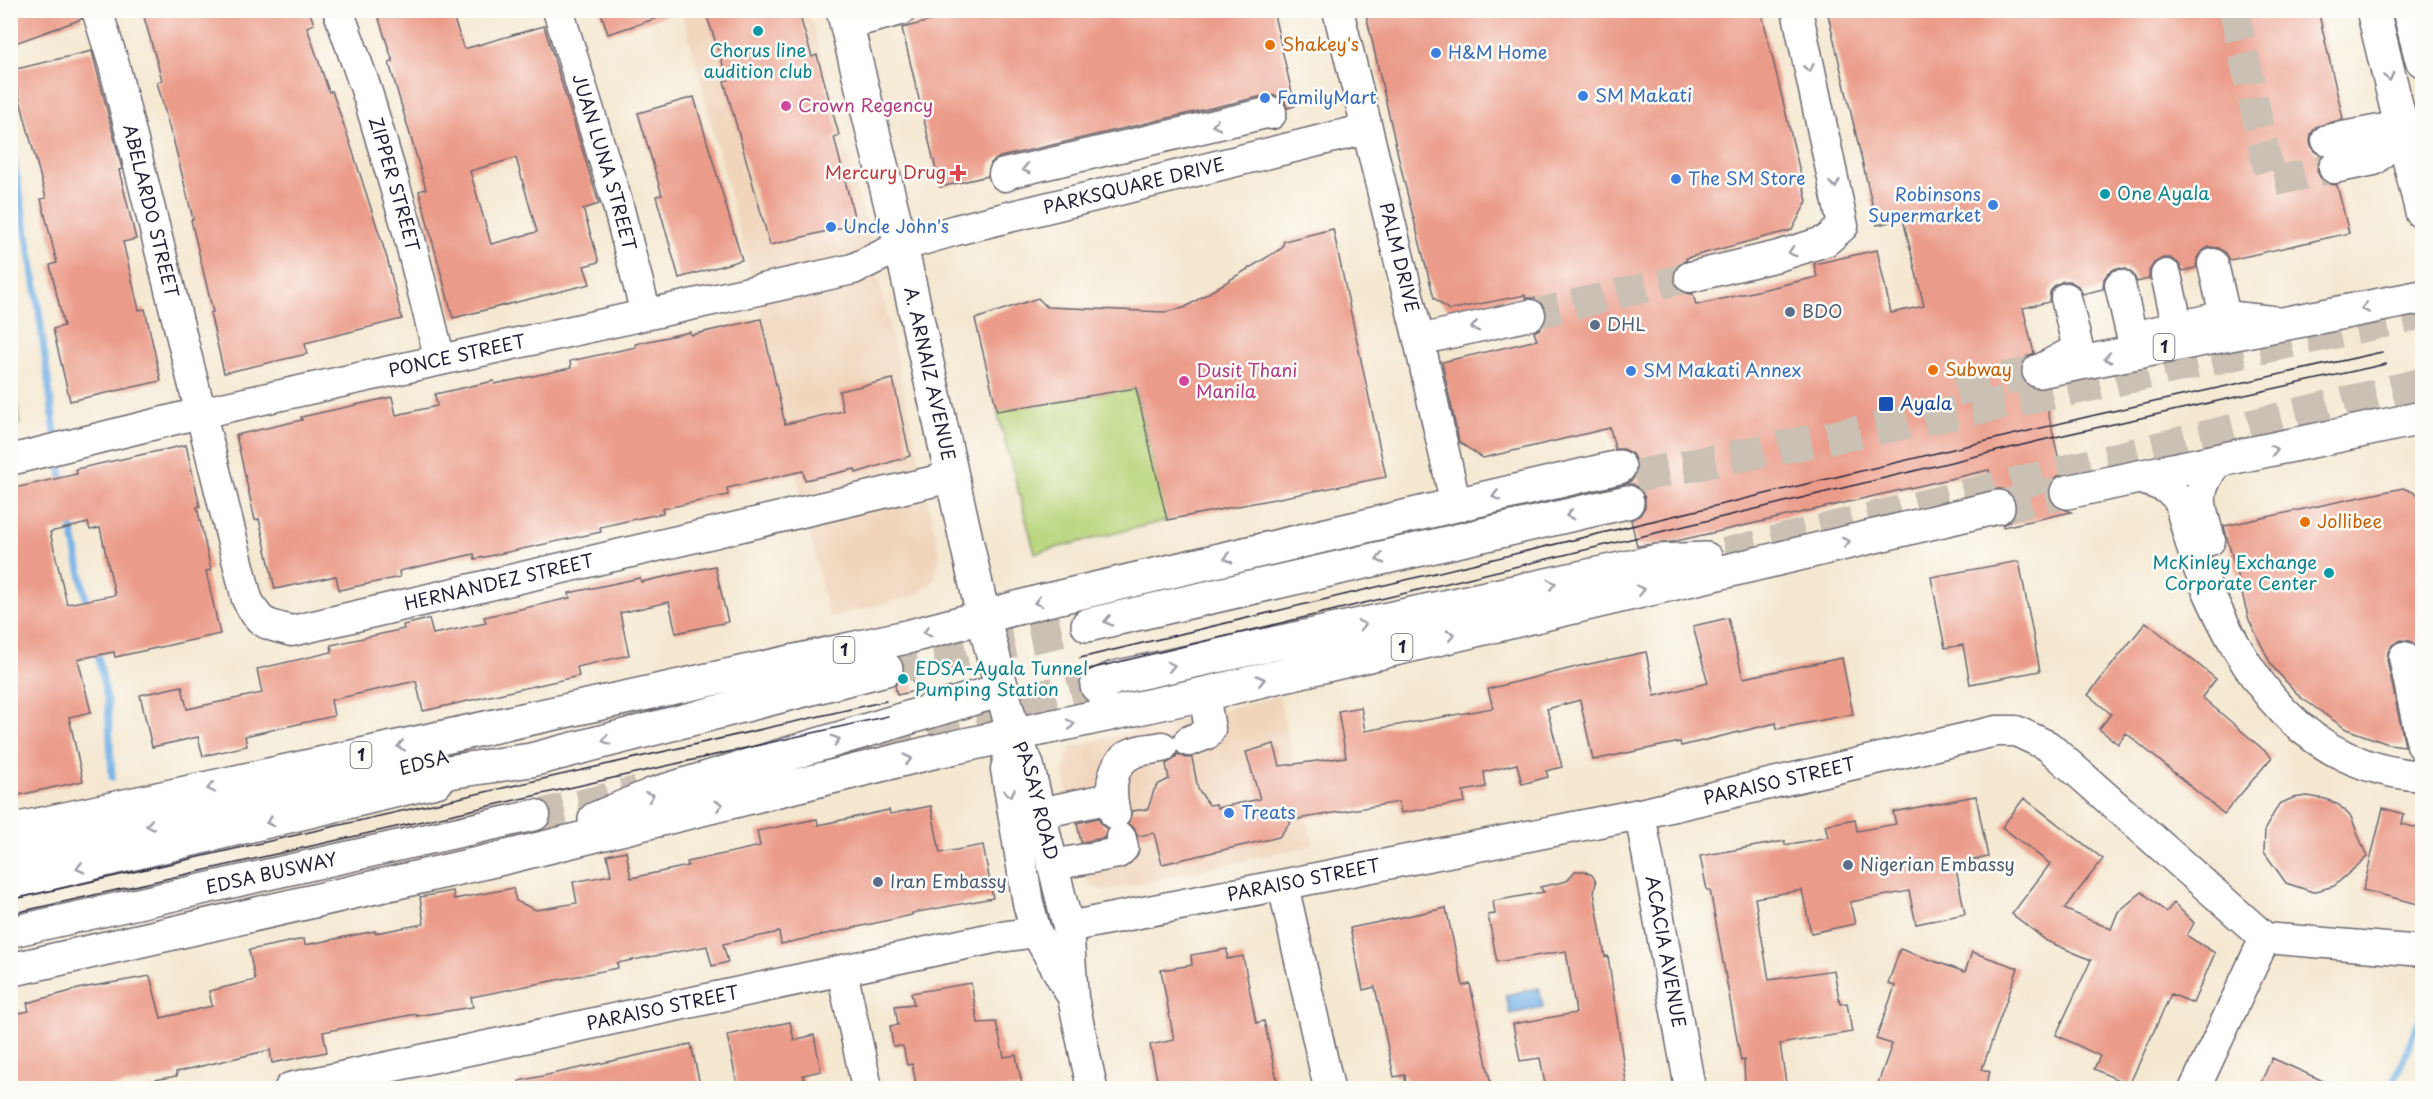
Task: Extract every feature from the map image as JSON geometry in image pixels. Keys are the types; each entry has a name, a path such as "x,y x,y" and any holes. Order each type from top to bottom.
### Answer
{"main road":[{"path":"2373,10 2422,212"},
{"path":"2409,10 2422,60"},
{"name":"A. ARNAIZ AVENUE","path":"845,17 901,246 983,616 1014,736"},
{"name":"1","path":"2039,371 2422,297"},
{"path":"2067,492 2422,418"},
{"name":"1","path":"10,831 899,638 983,616 1619,467"},
{"path":"1088,625 1627,502"},
{"name":"1","path":"10,970 499,859 937,751 1204,694 1998,507"},
{"path":"1097,686 1114,678 1658,561 1789,556"},
{"path":"310,793 531,760 886,669"},
{"name":"EDSA","path":"10,855 310,793 766,679"},
{"path":"499,859 654,794 1001,690"},
{"path":"10,950 534,823"}],"street":[{"name":"ABELARDO STREET","path":"97,10 114,65 200,413"},
{"name":"ZIPPER STREET","path":"338,10 366,89 406,224 440,360"},
{"name":"JUAN LUNA STREET","path":"558,10 614,191 646,314"},
{"path":"845,17 901,10"},
{"name":"PALM DRIVE","path":"1338,10 1367,129 1392,184 1419,340 1456,506"},
{"path":"1690,277 1778,256 1826,241 1843,226 1797,10"},
{"path":"1005,176 1004,174 1271,112 1271,114"},
{"name":"PARKSQUARE DRIVE","path":"901,246 1023,213 1367,129"},
{"path":"2330,153 2374,160 2402,129"},
{"name":"PONCE STREET","path":"10,460 200,413 852,269 901,246"},
{"path":"2213,264 2225,316"},
{"path":"2166,275 2178,327"},
{"path":"2120,285 2132,337 2225,316 2289,322"},
{"path":"2039,371 2078,349 2066,298"},
{"path":"1419,340 1530,315"},
{"name":"HERNANDEZ STREET","path":"200,413 247,599 256,618 270,625 292,631 951,477"},
{"path":"2217,462 2205,478 2199,495 2218,572 2227,628"},
{"path":"2138,478 2160,485 2178,499 2202,576 2239,653 2265,692 2311,738 2341,756 2372,767 2422,776"},
{"path":"2404,657 2422,745"},
{"path":"1053,865 1118,853 1123,848 1110,788 1116,770 1124,760 1207,735 1210,729 1204,694"},
{"path":"1122,712 1162,747"},
{"name":"PARAISO STREET","path":"1068,927 1640,814 1996,731 2016,731 2048,746 2265,938"},
{"name":"PASAY ROAD","path":"1014,736 1028,763 1068,927 1073,998 1092,1089"},
{"name":"PASAY ROAD","path":"1014,736 1006,769 1028,903 1036,932 1073,998"},
{"path":"10,884 531,760"},
{"path":"1040,813 1116,817"},
{"name":"ACACIA AVENUE","path":"1640,814 1690,1089"},
{"name":"EDSA BUSWAY","path":"10,932 534,823"},
{"path":"1283,885 1329,1089"},
{"name":"PARAISO STREET","path":"290,1089 363,1082 842,971 993,938 1036,932"},
{"path":"2195,1089 2265,938 2422,951"},
{"path":"842,971 867,1089"}],"shaded area":[{"path":"680,11 809,11 867,227 940,554 934,581 915,595 829,618 758,304 687,29"},
{"path":"1279,696 1313,845 1106,891 1091,886 1086,879 1064,775 1067,756 1073,746"}],"green space":[{"path":"11,362 20,424 11,425"},
{"path":"1135,388 1168,520 1035,553 997,411"}],"water":[{"path":"1539,988 1543,1007 1510,1014 1506,995"}],"building":[{"path":"10,10 80,10 82,19 10,45"},
{"path":"142,10 309,10 314,24 307,27 329,92 332,91 350,143 387,258 402,319 305,343 307,354 224,373 210,313 213,312 191,220 193,219 157,82 162,80"},
{"path":"376,10 451,10 464,49 544,26 599,204 583,209 599,262 584,266 590,284 453,318 419,191 426,189 389,63 393,62","holes":["516,158 537,232 491,244 470,171"]},
{"path":"600,10 669,10 670,14 608,34"},
{"path":"705,10 798,10 812,57 817,55 839,135 834,137 856,224 770,245 724,81 728,80"},
{"path":"974,10 1273,10 1295,106 1287,108 1285,102 1278,96 1267,95 1000,157 991,163 988,176 940,187 902,28"},
{"path":"1365,10 1761,10 1807,201 1792,230 1686,258 1687,260 1679,264 1674,272 1673,282 1678,289 1693,294 1696,305 1817,277 1814,264 1877,250 1891,313 1924,306 1903,219 1877,225 1827,10 2318,10 2343,119 2316,127 2311,134 2310,143 2314,151 2322,156 2317,171 2321,179 2328,184 2337,185 2349,233 2230,260 2219,248 2209,247 2197,258 2196,268 2183,271 2178,263 2170,258 2163,258 2154,263 2149,271 2149,279 2137,282 2133,274 2126,269 2116,268 2104,279 2103,289 2083,294 2078,286 2070,281 2063,281 2054,286 2050,292 2049,302 2023,308 2034,353 2026,357 2022,364 2021,375 2025,383 2032,388 2043,389 2062,474 2054,478 2049,486 2049,496 2053,505 2071,512 2003,527 2002,525 2010,521 2016,513 2016,503 2011,494 2003,489 1994,489 1989,470 1672,542 1637,546 1631,520 1640,515 1645,507 1645,498 1640,489 1633,484 1626,484 1637,473 1637,463 1632,454 1624,449 1615,449 1610,428 1483,458 1459,442 1442,362 1537,340 1534,332 1546,321 1547,312 1542,303 1535,298 1526,298 1525,295 1449,310 1434,298 1404,181"},
{"path":"92,51 122,169 119,170 136,239 123,242 139,310 145,309 161,381 70,401 53,329 64,326 50,265 57,263 41,199 46,198 12,70"},
{"path":"694,97 742,260 679,278 656,196 662,195 638,113"},
{"path":"1333,229 1386,477 1167,520 1136,388 997,411 975,319 1038,298 1047,307 1165,312 1184,308 1282,248 1284,241"},
{"path":"761,319 785,424 843,411 839,391 893,379 910,456 856,473 855,469 805,480 803,471 727,488 728,495 662,509 663,513 600,527 601,532 475,559 474,554 399,571 400,577 339,590 336,576 275,589 259,519 255,520 236,435 302,420 301,417 392,397 396,415 437,406 435,394 571,368 570,361 636,347 635,344 690,332 691,335"},
{"path":"186,445 200,506 197,507 211,570 206,571 220,634 115,657 114,652 78,659 91,712 69,717 83,781 10,797 10,489 77,474 76,469","holes":["88,523 90,530 100,528 115,595 67,604 50,532"]},
{"name":"McKinley Exchange Corporate Center","path":"2403,488 2422,496 2422,646 2419,649 2410,641 2401,640 2392,645 2387,660 2405,746 2388,744 2346,729 2300,697 2272,666 2249,620 2224,526"},
{"path":"2019,561 2040,671 1970,684 1963,645 1945,648 1931,577"},
{"path":"715,566 728,622 676,633 669,602 620,613 629,655 577,667 579,676 423,711 416,681 331,700 334,716 245,736 247,746 203,756 198,737 152,747 140,695 182,686 187,709 262,693 257,669 332,652 331,645 404,629 403,625 429,619 433,634 486,623 484,617 570,598 569,593 640,578 641,582"},
{"path":"1728,618 1743,678 1842,658 1853,714 1777,729 1776,723 1681,746 1680,742 1593,760 1580,700 1547,709 1562,767 1546,771 1548,777 1522,784 1517,764 1484,772 1486,787 1463,791 1465,802 1401,813 1399,802 1292,820 1279,837 1162,864 1154,833 1138,836 1134,828 1128,824 1132,811 1148,809 1154,790 1159,784 1169,779 1166,764 1178,754 1192,758 1198,789 1209,805 1216,804 1217,808 1260,799 1246,752 1274,744 1280,766 1346,757 1338,711 1361,707 1365,731 1493,708 1488,689 1646,652 1655,696 1708,683 1693,626"},
{"path":"2146,622 2216,679 2202,697 2272,757 2224,814 2126,733 2118,744 2099,729 2111,714 2088,695"},
{"name":"EDSA-Ayala Tunnel Pumping Station","path":"909,663 915,691 897,695 895,685 904,675 904,664"},
{"path":"1976,796 1988,857 1955,864 1965,914 1916,924 1909,891 1850,902 1855,924 1811,933 1802,890 1755,898 1769,980 1834,970 1840,1004 1847,1003 1852,1032 1780,1044 1787,1089 1745,1089 1744,1060 1741,1061 1710,890 1707,890 1700,856 1785,841 1785,845 1828,837 1825,825 1855,819 1857,831 1896,824 1893,812"},
{"path":"2307,796 2326,799 2339,805 2351,817 2367,857 2334,886 2313,892 2286,883 2264,852 2265,829 2279,804 2293,798"},
{"path":"2024,798 2103,859 2064,909 2111,929 2118,912 2142,892 2166,912 2174,903 2194,923 2187,936 2215,953 2193,1003 2171,994 2129,1085 2094,1069 2100,1056 2056,1035 2091,960 2047,941 2012,914 2050,864 2002,827"},
{"path":"931,806 940,853 983,845 993,898 912,913 912,915 781,944 779,932 723,944 728,962 712,966 707,946 617,963 618,968 471,997 473,1007 416,1016 416,1014 323,1032 327,1052 272,1063 270,1050 176,1072 177,1076 103,1089 10,1089 10,1015 29,1011 27,1003 82,988 150,976 161,1018 212,1006 209,991 255,980 249,950 304,939 305,945 424,924 420,897 453,891 454,899 513,888 516,901 536,910 577,903 573,882 611,875 607,855 626,851 631,878 688,866 687,862 760,846 757,831 817,819 818,825 889,810 890,814"},
{"path":"2383,808 2404,814 2402,824 2422,829 2422,905 2363,890"},
{"path":"1098,818 1107,829 1104,838 1081,842 1077,823"},
{"path":"1575,871 1584,871 1592,875 1596,882 1594,892 1605,957 1608,956 1627,1089 1546,1089 1540,1058 1520,1061 1513,1024 1576,1013 1566,951 1497,962 1488,915 1495,914 1493,901 1544,892 1540,887 1567,881"},
{"path":"1446,908 1463,986 1470,984 1492,1089 1406,1089 1405,1075 1394,1077 1375,987 1363,990 1350,928"},
{"path":"1227,949 1227,959 1243,956 1256,1023 1264,1021 1279,1089 1159,1089 1150,1045 1174,1040 1161,970 1192,965 1191,955"},
{"path":"1900,949 1965,972 1972,952 2018,968 1982,1069 1990,1072 1984,1089 1876,1089 1892,1044 1876,1039 1895,986 1888,984"},
{"path":"971,983 978,1023 996,1022 1004,1057 1016,1055 1023,1089 917,1089 912,1064 907,1065 903,1046 893,1046 890,1026 898,1025 895,1006 914,1004 911,993"},
{"path":"790,1022 794,1040 814,1035 821,1071 803,1075 806,1089 738,1089 727,1035"},
{"path":"691,1044 701,1089 519,1089 519,1081"},
{"path":"2272,1058 2341,1089 2258,1089"}],"waterway":[{"path":"10,138 35,281 56,441"},
{"path":"59,455 63,486"},
{"path":"70,520 88,609"},
{"path":"96,646 108,703 112,777"},
{"path":"2391,1088 2422,1014"}],"tunnel":[{"path":"2234,10 2271,182 2334,168"},
{"path":"1530,315 1690,277"},
{"path":"1587,486 2064,391 2422,313"},
{"path":"1956,390 2039,371"},
{"path":"1678,566 2422,384"},
{"path":"1998,507 2067,492"},
{"path":"886,669 1088,625"},
{"path":"982,709 1114,678"},
{"path":"882,748 1097,686"},
{"path":"755,778 874,750"},
{"path":"535,815 637,791"},
{"path":"534,832 623,810"}],"tram line":[{"path":"1080,658 2095,415 2382,352"},
{"path":"1081,671 2068,434 2386,364"},
{"path":"10,900 886,701"},
{"path":"10,914 888,716"}],"place":[{"name":"Chorus line audition club","path":"758,31"},
{"name":"Shakey's","path":"1270,45"},
{"name":"H&M Home","path":"1436,53"},
{"name":"SM Makati","path":"1583,96"},
{"name":"FamilyMart","path":"1265,98"},
{"name":"Crown Regency","path":"786,106"},
{"name":"Mercury Drug","path":"958,173"},
{"name":"The SM Store","path":"1676,179"},
{"name":"One Ayala","path":"2105,194"},
{"name":"Robinsons Supermarket","path":"1993,205"},
{"name":"Uncle John's","path":"831,227"},
{"name":"BDO","path":"1790,312"},
{"name":"DHL","path":"1595,325"},
{"name":"Subway","path":"1933,370"},
{"name":"SM Makati Annex","path":"1631,371"},
{"name":"Dusit Thani Manila","path":"1184,381"},
{"name":"Ayala","path":"1886,404"},
{"name":"Jollibee","path":"2305,522"},
{"name":"McKinley Exchange Corporate Center","path":"2329,573"},
{"name":"EDSA-Ayala Tunnel Pumping Station","path":"903,679"},
{"name":"Treats","path":"1229,813"},
{"name":"Nigerian Embassy","path":"1848,865"},
{"name":"Iran Embassy","path":"878,882"}]}
